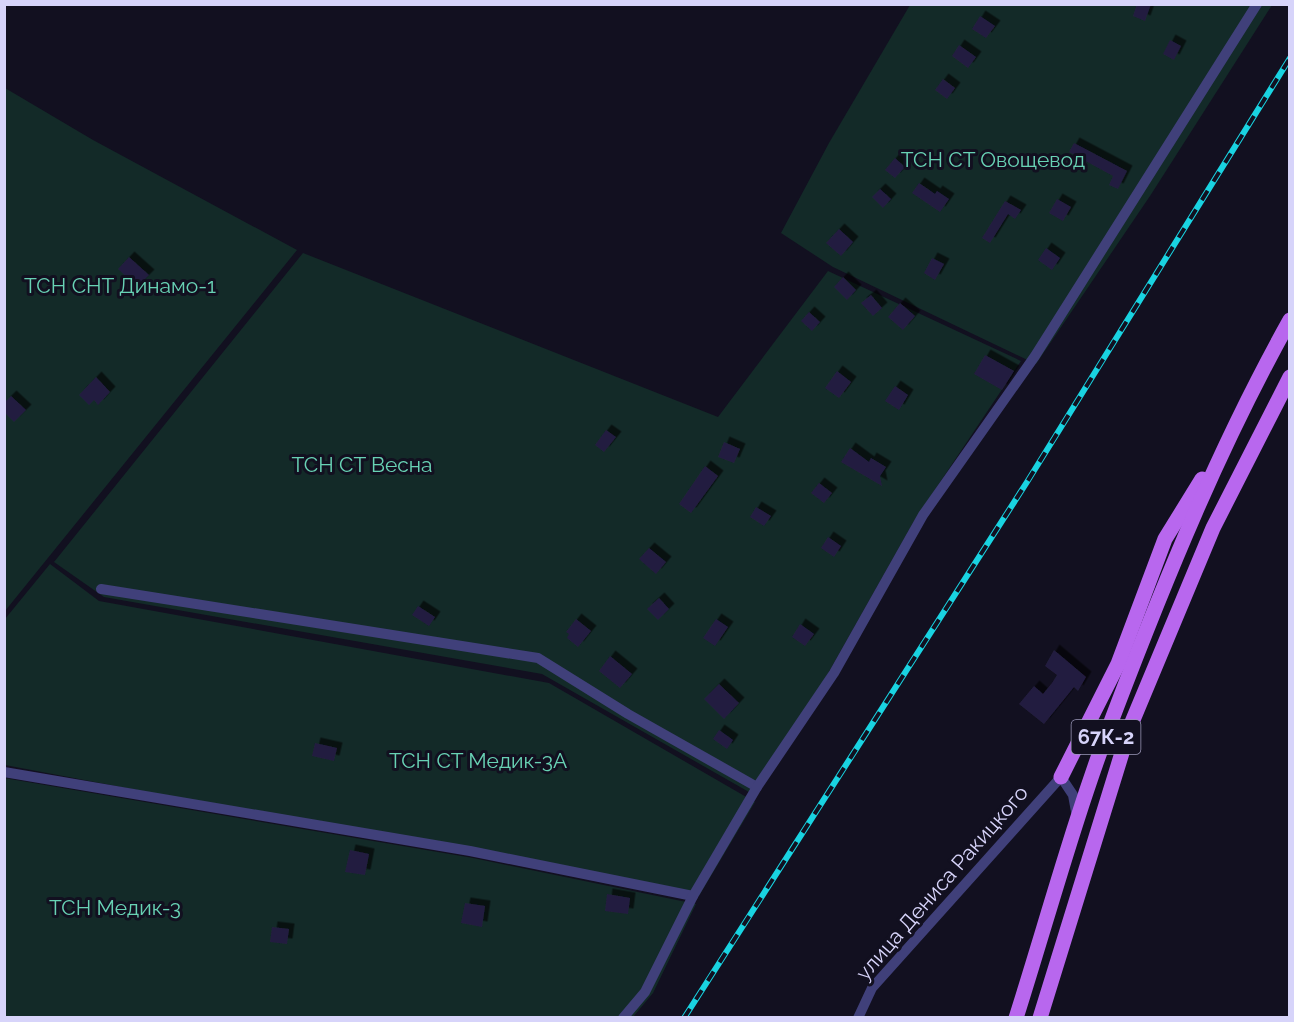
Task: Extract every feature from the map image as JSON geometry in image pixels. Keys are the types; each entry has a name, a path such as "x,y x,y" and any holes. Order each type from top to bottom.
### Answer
{"main road":[{"name":"67К-2","path":"1016,1017 1113,716 1216,463 1257,378 1290,320"},
{"name":"67К-2","path":"1040,1017 1130,727 1213,528 1290,377"},
{"path":"1061,777 1118,664 1165,539 1202,478 1216,463"}],"street":[{"path":"623,1017 645,992 693,896 757,787 834,673 923,514 1035,356 1257,4"},
{"path":"101,589 538,658 628,714 757,787"},
{"path":"4,772 470,851 693,896"},
{"path":"1061,777 1073,795 1078,823"},
{"name":"улица Дениса Ракицкого","path":"858,1017 872,988 1061,777"}],"green space":[{"name":"ТСН СТ Овощевод","path":"910,5 1272,5 1150,196 1036,364 833,267 781,233 829,143"},
{"name":"ТСН СНТ Динамо-1","path":"5,88 93,140 297,250 5,611"},
{"name":"ТСН СТ Весна","path":"303,253 718,417 828,271 1021,361 914,521 822,684 749,792 542,674 104,597 54,562"},
{"name":"ТСН СТ Медик-3А","path":"50,564 99,601 549,683 755,802 699,896 5,765 5,619"},
{"name":"ТСН Медик-3","path":"4,778 473,858 696,904 653,993 633,1017 5,1017"}],"building":[{"path":"1137,4 1151,4 1145,21 1133,16"},
{"path":"980,16 995,26 986,38 972,29"},
{"path":"1170,40 1181,46 1174,60 1163,54"},
{"path":"959,45 976,57 968,68 952,56"},
{"path":"943,79 955,88 947,99 935,90"},
{"path":"1074,143 1127,171 1118,189 1109,185 1113,176 1069,152"},
{"path":"895,158 905,167 895,178 885,170"},
{"path":"919,183 935,194 937,191 949,199 940,212 912,193"},
{"path":"880,189 891,199 883,208 872,197"},
{"path":"1057,199 1071,207 1063,221 1049,213"},
{"path":"1005,201 1021,210 1015,219 1008,214 990,243 982,238"},
{"path":"839,229 853,242 841,256 826,243"},
{"path":"1046,248 1060,258 1052,270 1038,260"},
{"path":"129,257 149,275 137,287 118,269"},
{"path":"932,258 944,264 935,280 924,273"},
{"path":"843,277 856,290 847,300 834,287"},
{"path":"871,295 882,308 873,316 861,303"},
{"path":"900,303 915,316 903,330 888,317"},
{"path":"809,312 820,322 812,331 801,321"},
{"path":"985,355 1014,371 1002,390 974,374"},
{"path":"837,371 851,382 839,398 825,388"},
{"path":"96,377 110,392 98,405 94,400 89,405 79,395"},
{"path":"895,386 908,395 899,410 885,401"},
{"path":"11,396 26,410 14,422 4,412 4,403"},
{"path":"606,430 616,437 604,452 595,445"},
{"path":"724,442 740,449 734,463 718,457"},
{"path":"850,448 869,462 871,458 886,467 880,476 882,486 841,462"},
{"path":"705,466 718,476 691,513 679,504"},
{"path":"819,483 832,493 824,503 811,493"},
{"path":"756,507 771,516 764,526 750,517"},
{"path":"828,537 841,546 834,557 821,548"},
{"path":"649,548 666,562 656,574 639,559"},
{"path":"659,598 669,609 658,620 647,609"},
{"path":"418,606 435,617 429,626 412,615"},
{"path":"576,619 591,631 578,647 567,638 569,634 566,632"},
{"path":"716,619 728,627 715,646 703,638"},
{"path":"800,624 814,634 805,646 792,637"},
{"path":"1054,650 1086,677 1078,691 1074,687 1044,724 1019,704 1034,686 1043,694 1052,683 1057,675 1045,666"},
{"path":"610,656 632,674 620,688 599,671"},
{"path":"719,684 739,703 724,719 704,699"},
{"path":"719,730 733,740 727,749 713,739"},
{"path":"315,743 337,748 334,761 312,756"},
{"path":"350,850 369,854 365,875 345,872"},
{"path":"607,894 630,898 628,914 605,911"},
{"path":"465,903 485,906 482,927 461,923"},
{"path":"272,927 289,929 287,944 270,942"}],"railway":[{"path":"684,1018 1027,482 1290,58"}]}
